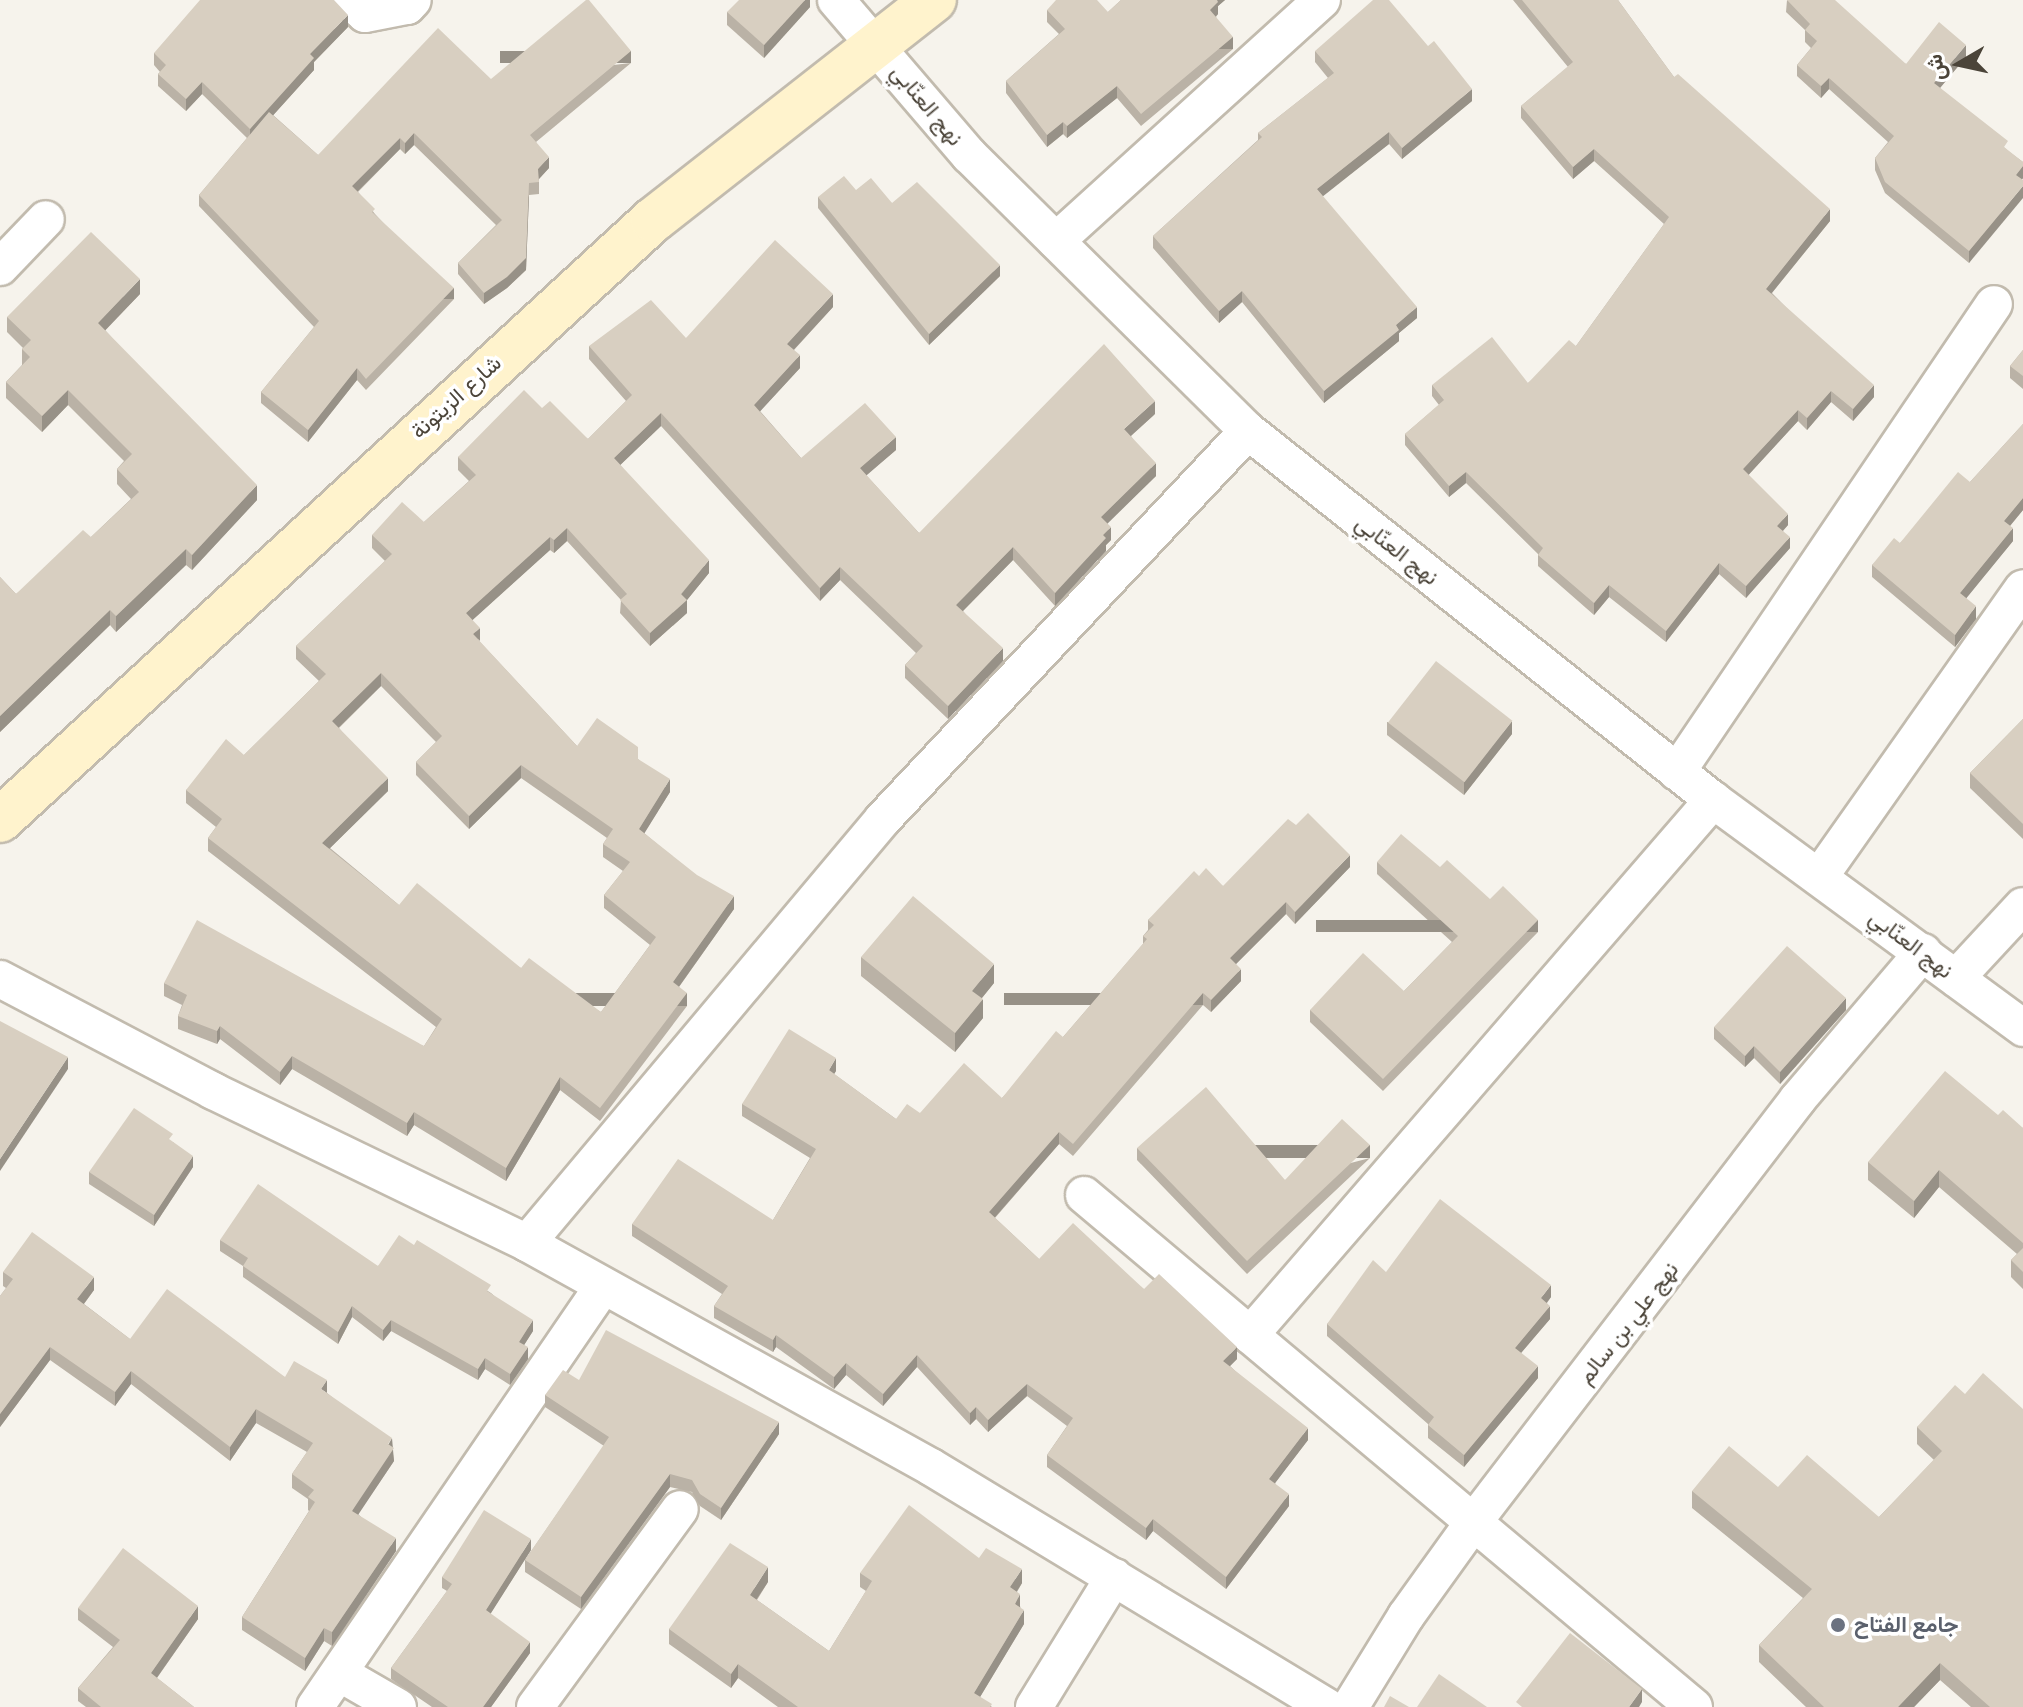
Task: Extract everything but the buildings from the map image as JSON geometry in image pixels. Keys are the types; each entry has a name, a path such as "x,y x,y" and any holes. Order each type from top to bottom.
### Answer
{"street":[{"path":"349,0 365,14 413,0"},
{"name":"نهج العنّابي","path":"836,0 878,45 969,155 1248,431 1713,800 2023,1028"},
{"name":"شارع الزيتونة","path":"0,820 653,220 934,0"},
{"path":"1056,241 1322,0"},
{"path":"0,267 46,219"},
{"path":"1677,772 1994,304"},
{"path":"527,1243 883,819 1248,431"},
{"path":"1820,876 2023,588"},
{"path":"1250,1335 1713,800"},
{"path":"1956,978 2023,906"},
{"name":"نهج علي بن سالم","path":"1350,1707 1475,1520 1798,1099 1923,952"},
{"path":"0,979 213,1091 527,1243 931,1467 1327,1707"},
{"path":"1084,1195 1475,1520 1694,1707"},
{"path":"315,1707 603,1286"},
{"path":"535,1707 680,1509"},
{"path":"1034,1707 1114,1577"},
{"path":"339,1673 398,1707"}],"place":[{"name":"جامع الفتاح","path":"1838,1625"}]}
